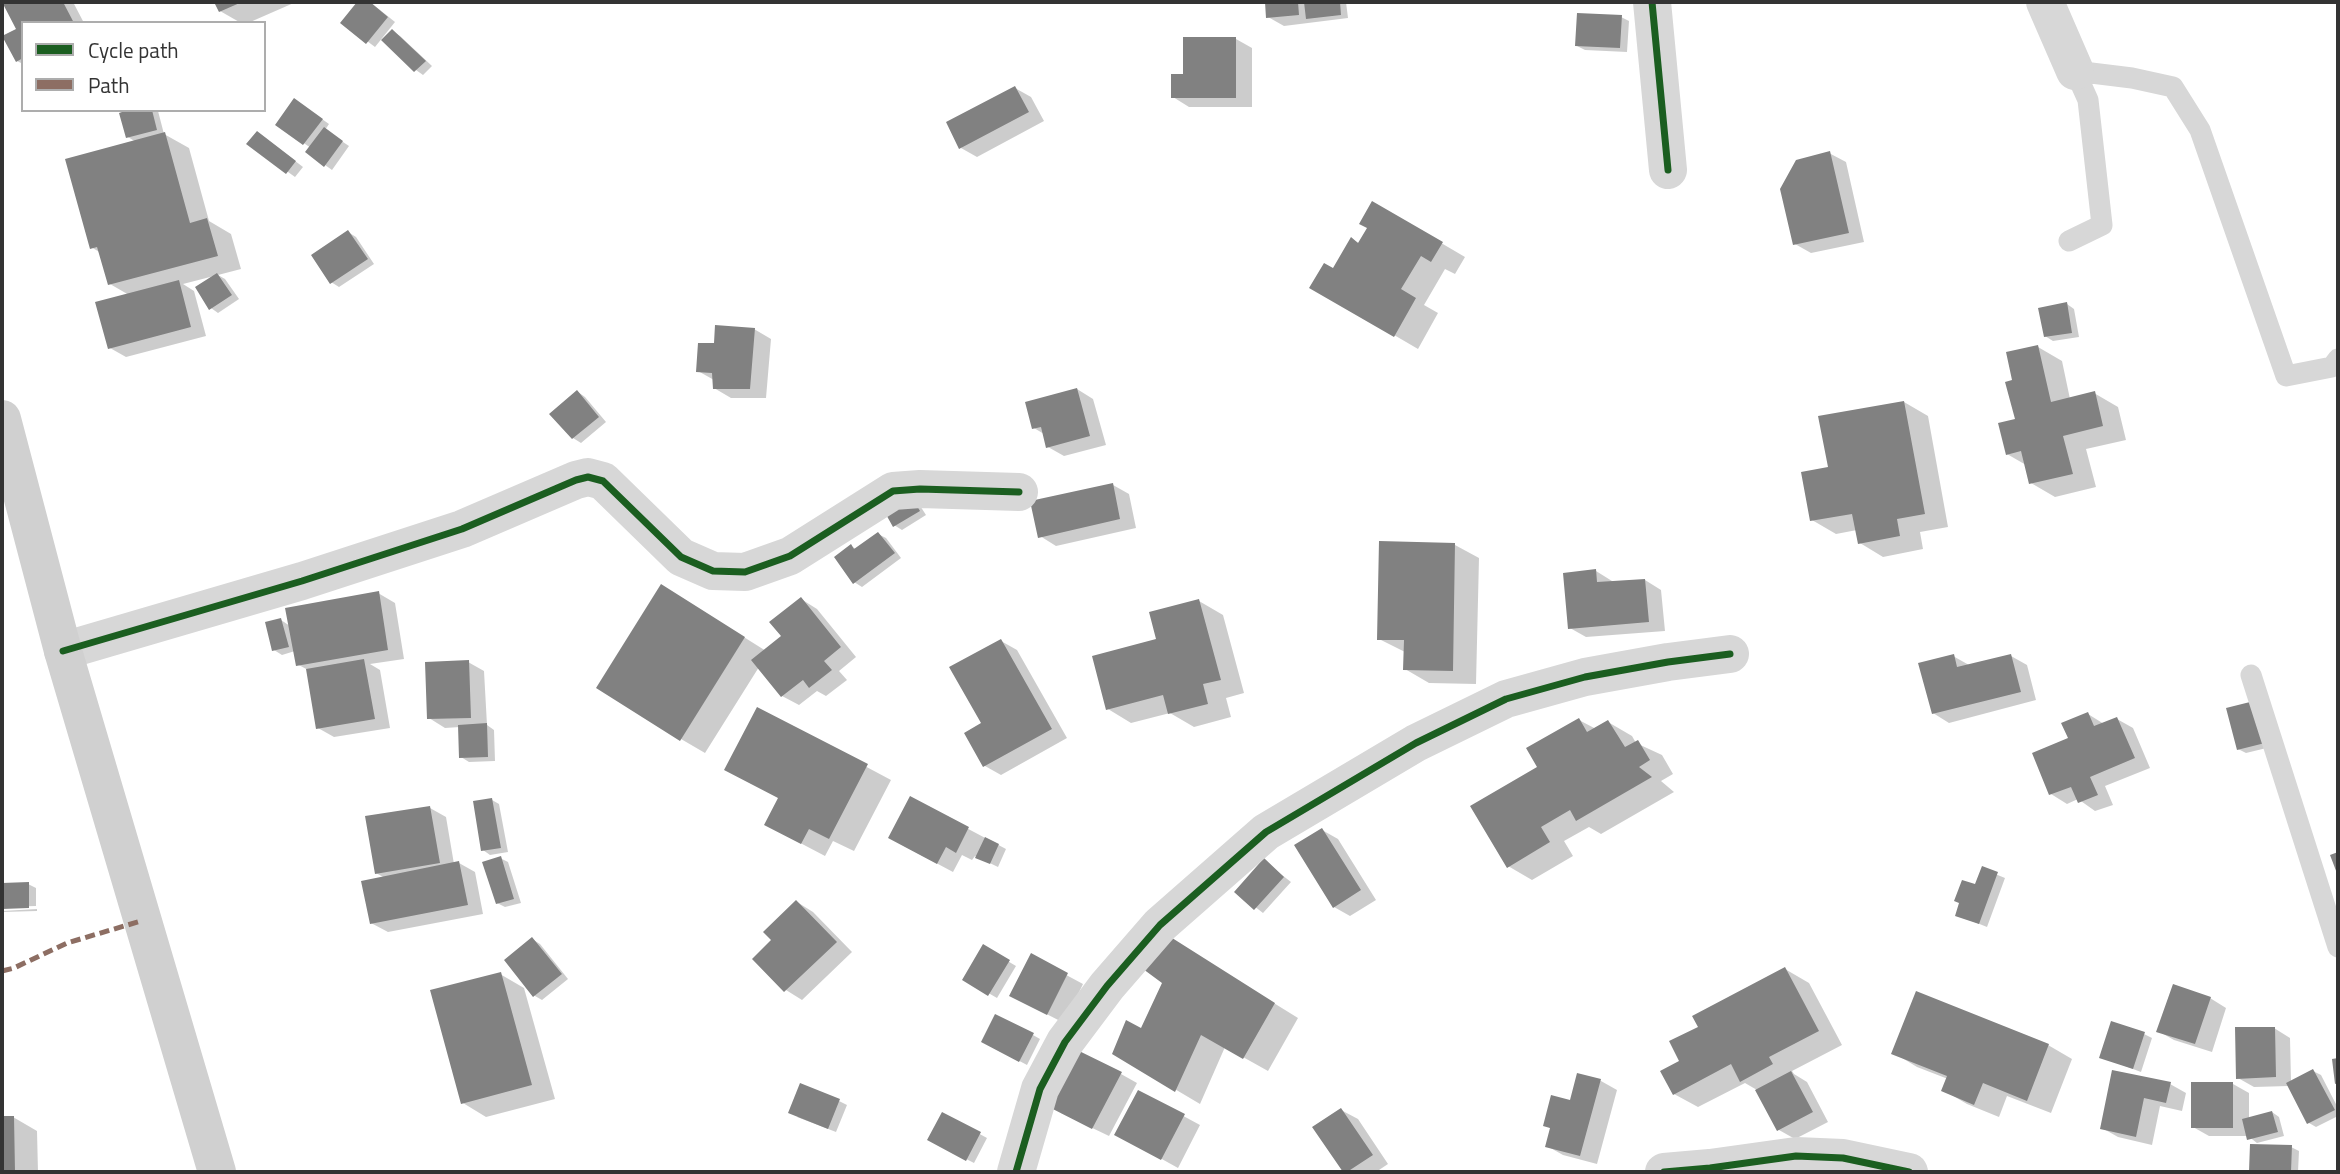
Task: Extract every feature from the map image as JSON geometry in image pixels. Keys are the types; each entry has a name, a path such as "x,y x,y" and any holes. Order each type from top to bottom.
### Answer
{"main road":[{"path":"2,419 63,651 217,1172"}],"street":[{"path":"1652,2 1668,170"},
{"path":"2045,2 2075,71"},
{"path":"63,651 302,581 462,529 588,477 603,481 681,557 713,571 746,572 790,556 893,491 920,489 1019,492"},
{"path":"1016,1172 1040,1089 1065,1042 1107,986 1160,925 1266,832 1416,744 1506,699 1585,677 1730,654"},
{"path":"1664,1172 1796,1156 1843,1158 1909,1172"}],"lane":[{"path":"2069,241 2102,225 2088,100 2075,71"},
{"path":"2075,71 2132,78 2173,87 2200,130 2286,376 2332,367 2338,359"},
{"path":"2251,675 2338,947"}],"building":[{"path":"2,2 63,2 73,21 21,21 21,59 16,62 2,36 16,29"},
{"path":"214,2 242,2 219,12"},
{"path":"357,2 370,2 388,17 366,44 340,23"},
{"path":"1265,2 1298,2 1299,15 1266,18"},
{"path":"1304,2 1340,2 1341,15 1306,19"},
{"path":"1577,13 1622,15 1620,48 1575,46"},
{"path":"392,29 426,61 414,72 381,40"},
{"path":"1183,37 1236,37 1236,98 1171,98 1171,74 1183,74"},
{"path":"1015,86 1029,112 959,149 946,122"},
{"path":"294,98 323,119 303,145 275,125"},
{"path":"152,112 157,130 126,138 119,113"},
{"path":"324,127 343,141 324,167 305,152"},
{"path":"257,131 296,161 286,174 246,144"},
{"path":"165,132 190,223 207,218 218,256 108,285 97,247 90,249 65,159"},
{"path":"1830,151 1849,233 1793,245 1780,189 1796,160"},
{"path":"1372,201 1443,242 1431,262 1421,256 1401,289 1416,298 1394,337 1309,288 1324,263 1333,268 1351,237 1358,243 1367,228 1359,224"},
{"path":"348,230 368,259 330,284 311,255"},
{"path":"217,273 232,295 209,310 195,287"},
{"path":"179,280 191,327 108,349 95,302"},
{"path":"2067,302 2072,333 2044,337 2038,308"},
{"path":"715,325 755,328 750,389 713,389 712,373 696,372 698,343 714,343"},
{"path":"2038,345 2051,402 2095,391 2103,426 2063,436 2073,474 2029,484 2021,451 2006,455 1998,423 2015,419 2005,382 2012,380 2006,352"},
{"path":"1077,388 1090,436 1046,448 1041,427 1032,429 1025,402"},
{"path":"577,390 599,417 572,439 549,414"},
{"path":"1904,401 1925,514 1897,519 1900,536 1858,544 1852,514 1810,521 1801,472 1828,467 1818,416"},
{"path":"1113,483 1120,519 1038,538 1030,501"},
{"path":"910,494 920,511 893,527 883,509"},
{"path":"878,532 895,553 853,584 834,557 851,544 854,549"},
{"path":"1379,541 1455,543 1453,671 1403,670 1404,640 1377,640"},
{"path":"1596,569 1597,582 1645,579 1649,622 1568,629 1563,573"},
{"path":"661,584 745,637 680,741 596,688"},
{"path":"379,591 388,650 296,666 285,608"},
{"path":"801,597 841,647 824,661 832,670 809,688 803,680 781,697 751,660 781,636 769,622"},
{"path":"1199,599 1221,680 1203,684 1208,704 1168,714 1163,695 1106,710 1092,656 1156,639 1149,612"},
{"path":"281,618 289,647 272,651 265,622"},
{"path":"1001,639 1052,729 983,767 964,733 981,723 949,667"},
{"path":"1954,654 1957,667 2011,654 2021,692 1932,714 1918,663"},
{"path":"364,659 375,719 316,729 306,669"},
{"path":"469,660 471,718 427,719 425,662"},
{"path":"2262,699 2273,741 2237,750 2226,708"},
{"path":"757,707 868,764 829,839 809,829 801,844 764,825 778,798 724,770"},
{"path":"2088,712 2094,726 2117,717 2135,758 2090,777 2098,795 2078,803 2071,787 2049,795 2032,753 2068,738 2061,723"},
{"path":"1579,718 1587,732 1608,720 1625,747 1638,740 1650,760 1639,767 1652,777 1576,821 1570,810 1541,827 1550,842 1507,868 1470,806 1537,767 1526,748"},
{"path":"487,723 488,757 459,758 458,725"},
{"path":"910,796 969,827 956,853 946,847 937,864 888,838"},
{"path":"492,798 501,848 481,851 473,801"},
{"path":"430,806 440,863 375,874 365,816"},
{"path":"1322,828 1361,890 1333,908 1294,845"},
{"path":"985,837 999,844 990,864 975,858"},
{"path":"2338,852 2338,876 2330,855"},
{"path":"501,856 514,899 496,904 482,862"},
{"path":"1264,858 1284,877 1254,910 1234,892"},
{"path":"459,861 468,905 370,924 361,881"},
{"path":"1982,866 1998,872 1979,924 1955,916 1959,903 1954,901 1962,880 1975,884"},
{"path":"29,882 29,908 2,909 2,883"},
{"path":"796,900 837,942 784,992 752,959 771,940 763,932"},
{"path":"1169,936 1275,1003 1243,1059 1201,1035 1175,1092 1112,1054 1126,1020 1141,1028 1162,983 1139,966"},
{"path":"532,937 562,974 533,997 504,960"},
{"path":"983,944 1010,960 988,996 962,980"},
{"path":"1031,953 1068,973 1047,1015 1009,996"},
{"path":"1785,967 1819,1031 1769,1057 1773,1064 1740,1082 1731,1064 1673,1095 1660,1071 1679,1061 1669,1041 1698,1027 1692,1016"},
{"path":"501,972 532,1085 461,1104 430,990"},
{"path":"2173,984 2211,997 2195,1044 2156,1032"},
{"path":"1916,991 2049,1044 2027,1101 1983,1083 1974,1105 1941,1091 1947,1076 1891,1054"},
{"path":"995,1014 1034,1033 1019,1062 981,1042"},
{"path":"2111,1021 2145,1032 2133,1069 2099,1058"},
{"path":"2235,1027 2275,1027 2276,1077 2236,1079"},
{"path":"1073,1048 1122,1072 1092,1129 1043,1104"},
{"path":"2338,1058 2338,1083 2335,1084 2332,1059"},
{"path":"2313,1069 2335,1110 2307,1124 2286,1083"},
{"path":"2112,1070 2171,1082 2166,1103 2144,1098 2136,1137 2100,1129"},
{"path":"1791,1071 1813,1112 1777,1131 1755,1090"},
{"path":"1577,1073 1601,1079 1580,1156 1545,1147 1550,1128 1543,1126 1551,1095 1570,1100"},
{"path":"2191,1082 2233,1082 2233,1128 2191,1128"},
{"path":"800,1083 840,1099 828,1129 788,1113"},
{"path":"1138,1090 1185,1114 1161,1160 1114,1135"},
{"path":"1341,1108 1373,1155 1347,1172 1343,1172 1312,1127"},
{"path":"2272,1111 2278,1132 2247,1140 2242,1119"},
{"path":"942,1112 981,1132 966,1161 927,1140"},
{"path":"2,1116 14,1116 15,1172 2,1172"},
{"path":"2250,1144 2292,1145 2291,1172 2249,1172"}],"marked path":[{"path":"2,971 67,943 141,921"}],"cycle path":[{"path":"1652,2 1668,170"},
{"path":"63,651 302,581 462,529 588,477 603,481 681,557 713,571 745,572 790,556 893,491 920,489 1019,492"},
{"path":"1016,1172 1040,1089 1065,1042 1107,986 1160,925 1266,832 1416,743 1506,699 1585,677 1730,654"},
{"path":"1664,1172 1796,1156 1843,1158 1909,1172"}]}
